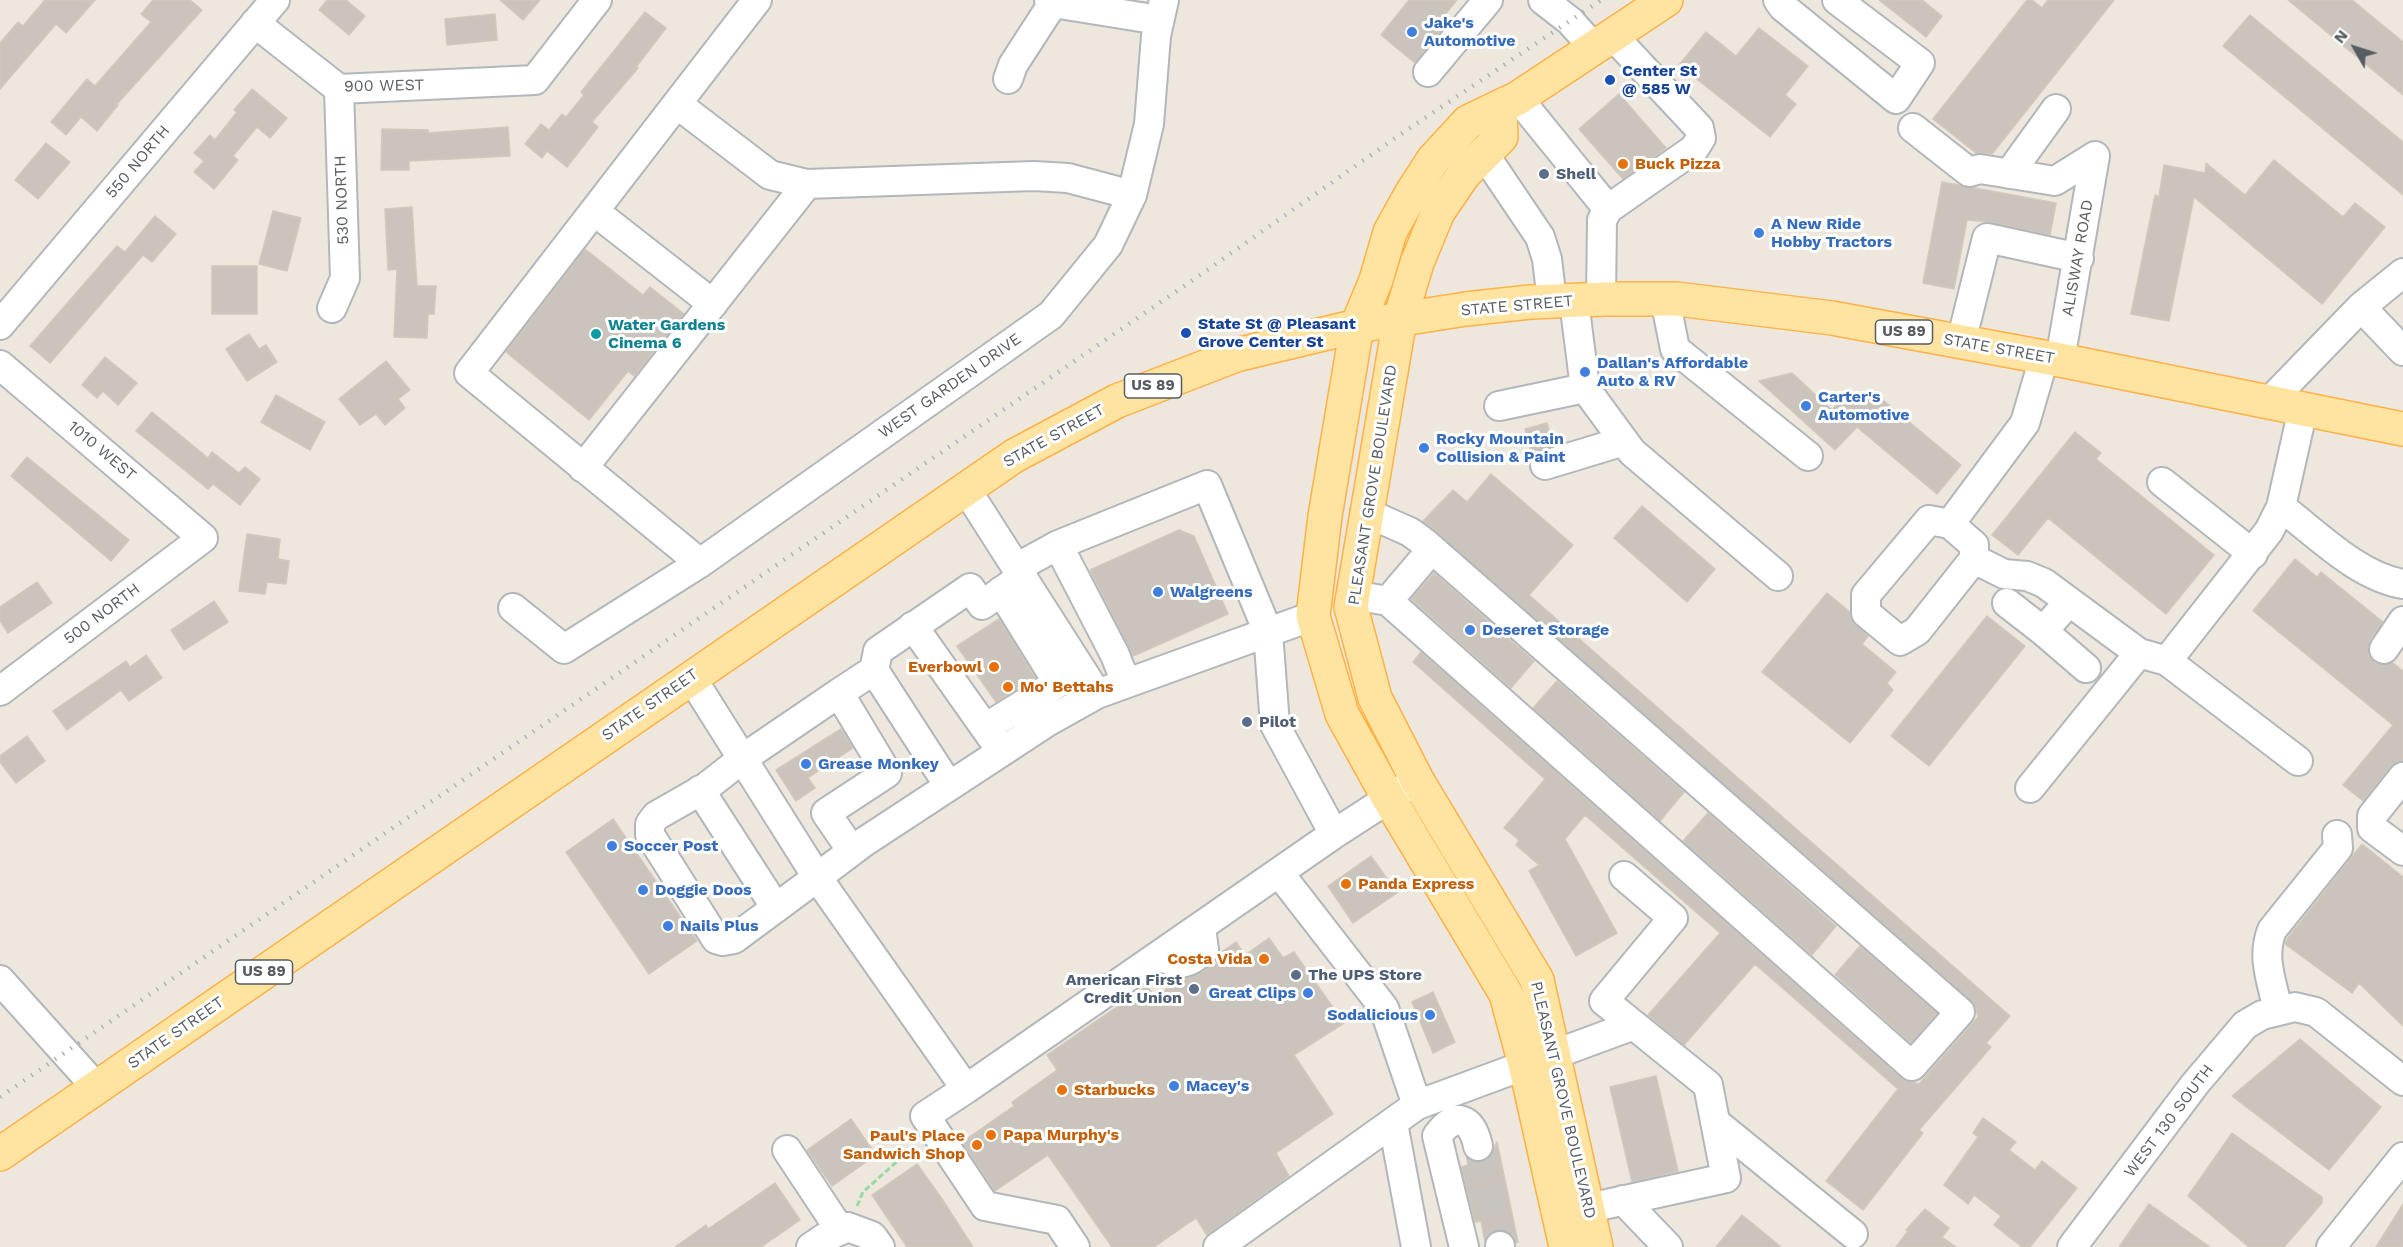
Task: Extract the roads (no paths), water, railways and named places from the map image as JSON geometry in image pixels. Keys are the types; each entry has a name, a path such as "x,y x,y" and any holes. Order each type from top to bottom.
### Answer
{"main road":[{"name":"PLEASANT GROVE BOULEVARD","path":"1596,1247 1588,1208 1539,1058 1506,994 1388,797 1342,714 1313,616 1325,516 1357,326 1376,280 1390,232 1433,159 1468,123 1509,104 1666,0"},
{"name":"PLEASANT GROVE BOULEVARD","path":"1509,104 1502,137 1464,174 1438,212 1417,263 1400,319 1365,512 1351,607 1375,698 1418,780 1537,980 1539,1058 1566,1247"},
{"name":"STATE STREET","path":"0,1154 966,489 1060,430 1164,381 1236,355 1357,326 1466,309 1576,300 1665,300 1832,318 2403,429"}],"street":[{"name":"550 NORTH","path":"0,325 275,0"},
{"name":"900 WEST","path":"255,23 339,89 535,80 597,0"},
{"path":"700,563 469,373 757,0"},
{"path":"1428,72 1488,0"},
{"path":"1543,0 1604,43 1699,128 1701,138 1694,149 1608,208 1602,220 1576,300 1585,388 1632,452 1778,576"},
{"path":"1778,0 1783,8 1896,99 1920,63 1837,0"},
{"path":"1008,79 1013,65 1053,1 1162,10"},
{"name":"WEST GARDEN DRIVE","path":"513,608 564,649 700,563 1052,315 1108,245 1132,195 1149,124 1162,10"},
{"name":"530 NORTH","path":"332,308 345,278 339,89"},
{"path":"677,104 770,175 807,184 1034,176 1068,178 1132,195"},
{"path":"1509,104 1608,208"},
{"path":"1912,128 1969,172 1980,169 2009,174 2056,109"},
{"path":"1484,154 1540,237 1547,259 1576,300"},
{"name":"ALISWAY ROAD","path":"1950,524 2025,423 2052,359 2079,258 2095,156 2055,182 2009,174"},
{"path":"583,468 807,184"},
{"path":"594,211 713,304"},
{"path":"1961,342 1987,238 2079,258"},
{"path":"2269,402 2361,308 2403,273"},
{"path":"1665,300 1675,349 1808,456"},
{"path":"2361,308 2403,351"},
{"name":"1010 WEST","path":"0,365 203,538"},
{"path":"1499,406 1585,388"},
{"path":"2167,661 2253,554 2281,507 2303,410"},
{"path":"1545,465 1624,441"},
{"path":"2162,482 2253,554"},
{"path":"949,786 874,670 878,651 970,588 981,605 1058,545 1207,485 1268,632 1275,725 1334,834"},
{"path":"966,489 1014,578 1058,682 985,728"},
{"path":"2281,507 2354,562 2388,582 2403,584"},
{"path":"1353,595 1388,601 1912,1066 1960,1012 1432,549 1410,532 1365,512"},
{"path":"1929,520 1950,524 1974,545 1974,559 1917,631 1900,641 1866,613 1866,595 1929,520"},
{"name":"500 NORTH","path":"0,691 203,538"},
{"path":"1058,545 1115,655 1126,683"},
{"path":"1388,601 1432,549"},
{"path":"1974,559 2004,574 2027,576 2044,583 2068,603 2139,653 2167,661 2298,760"},
{"path":"1014,578 1097,694"},
{"path":"2007,603 2086,668"},
{"path":"2043,631 2068,603"},
{"path":"874,670 700,790 656,816 650,825 650,835 716,939 723,941 734,939 852,851 1002,752 1097,694 1313,616"},
{"path":"2384,649 2403,621"},
{"path":"913,626 1002,752"},
{"path":"2030,788 2139,653"},
{"path":"691,677 817,877 966,1089"},
{"path":"839,693 887,773 826,813 852,851"},
{"path":"2403,777 2372,816 2372,828 2403,851"},
{"path":"1075,1247 1057,1220 985,1206 925,1116 1280,874 1388,797 1418,780"},
{"path":"700,790 776,908"},
{"path":"2337,835 2338,848 2272,930 2268,940 2265,955 2278,1010 2295,1007 2316,1012 2403,1081"},
{"path":"1280,874 1384,1008 1418,1105"},
{"path":"1588,1208 1726,1178 1708,1085 1604,1001 1672,918 1624,876"},
{"path":"0,980 97,1088"},
{"name":"WEST 130 SOUTH","path":"2072,1247 2195,1084 2245,1025 2262,1015 2278,1010"},
{"path":"1218,1247 1418,1105 1539,1058 1634,1025"},
{"path":"1464,1247 1437,1136 1444,1127 1458,1120 1466,1122 1474,1129 1478,1146"},
{"path":"1715,1122 1853,1234"},
{"path":"1394,1123 1416,1247"},
{"path":"787,1150 844,1228 873,1236 880,1247"},
{"path":"2331,1247 2403,1157"},
{"path":"1623,1200 1668,1247"},
{"path":"811,1247 844,1228"}],"tunnel":[{"path":"1478,1146 1500,1246"}],"railway":[{"path":"0,1097 1190,282 1401,134 1601,0"}],"place":[{"name":"Jake's Automotive","path":"1412,32"},
{"name":"Center St @ 585 W","path":"1610,80"},
{"name":"Buck Pizza","path":"1623,164"},
{"name":"Shell","path":"1544,174"},
{"name":"A New Ride Hobby Tractors","path":"1759,233"},
{"name":"State St @ Pleasant Grove Center St","path":"1186,333"},
{"name":"Water Gardens Cinema 6","path":"596,334"},
{"name":"Dallan's Affordable Auto & RV","path":"1585,372"},
{"name":"Carter's Automotive","path":"1806,406"},
{"name":"Rocky Mountain Collision & Paint","path":"1424,448"},
{"name":"Walgreens","path":"1158,592"},
{"name":"Deseret Storage","path":"1470,630"},
{"name":"Everbowl","path":"994,667"},
{"name":"Mo' Bettahs","path":"1008,687"},
{"name":"Pilot","path":"1247,722"},
{"name":"Grease Monkey","path":"806,764"},
{"name":"Soccer Post","path":"612,846"},
{"name":"Panda Express","path":"1346,884"},
{"name":"Doggie Doos","path":"643,890"},
{"name":"Nails Plus","path":"668,926"},
{"name":"Costa Vida","path":"1264,959"},
{"name":"The UPS Store","path":"1296,975"},
{"name":"American First Credit Union","path":"1194,989"},
{"name":"Great Clips","path":"1308,993"},
{"name":"Sodalicious","path":"1430,1015"},
{"name":"Macey's","path":"1174,1086"},
{"name":"Starbucks","path":"1062,1090"},
{"name":"Papa Murphy's","path":"991,1135"},
{"name":"Paul's Place Sandwich Shop","path":"977,1145"}]}
